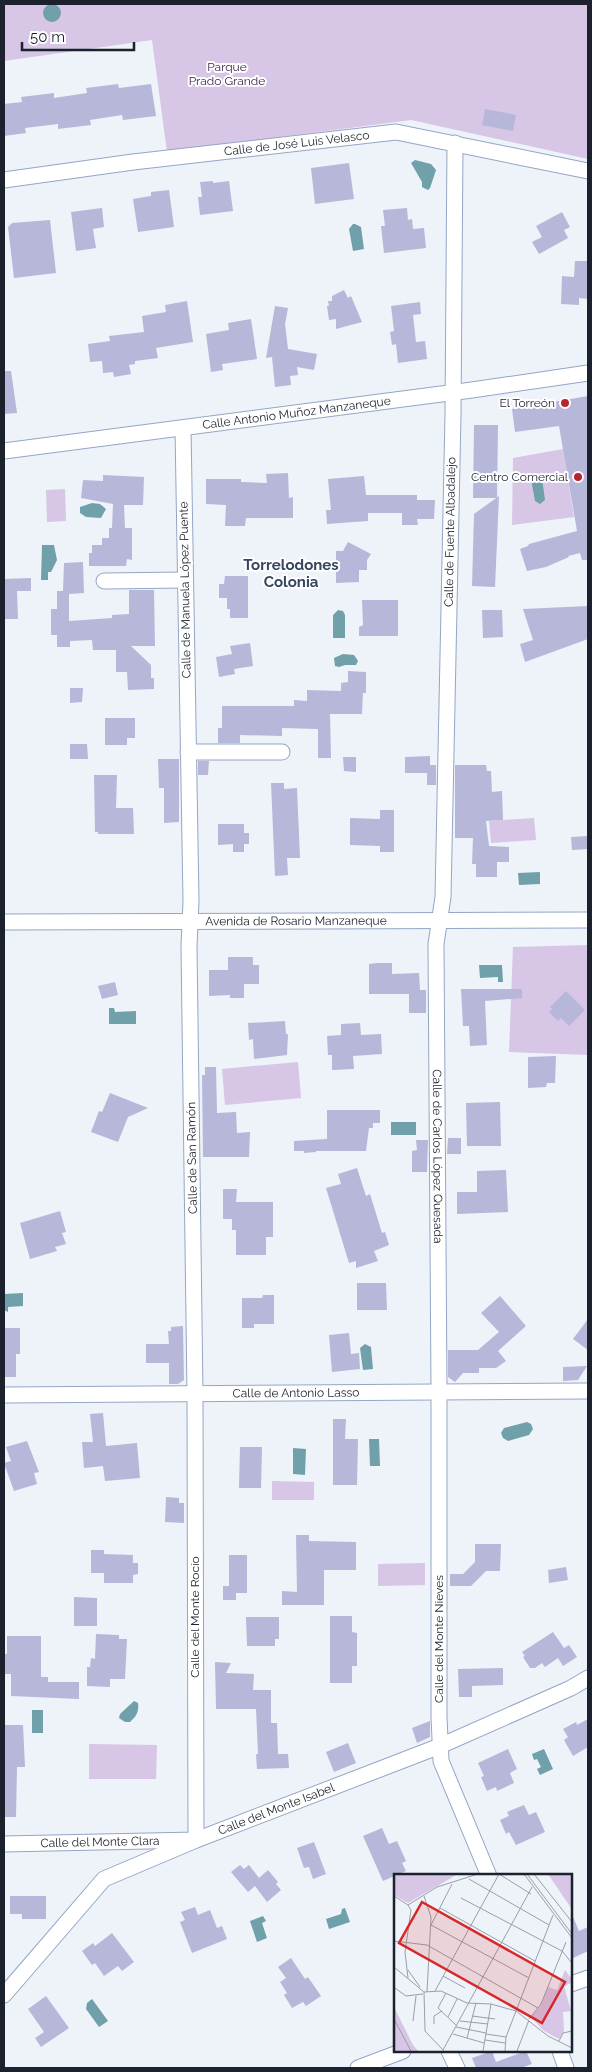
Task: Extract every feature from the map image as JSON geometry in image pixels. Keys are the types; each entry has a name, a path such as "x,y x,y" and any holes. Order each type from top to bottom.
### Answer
{"street":[{"name":"Calle de José Luis Velasco","path":"4,180 132,162 396,132 588,171"},
{"name":"Calle de Fuente Albadalejo","path":"438,920 443,897 455,143"},
{"name":"Calle Antonio Muñoz Manzaneque","path":"4,451 588,373"},
{"name":"Calle de Manuela López Puente","path":"182,428 190,922"},
{"path":"104,581 185,580"},
{"path":"188,752 282,752"},
{"name":"Calle de Carlos López Quesada","path":"438,920 436,954 439,1392"},
{"name":"Avenida de Rosario Manzaneque","path":"4,922 588,920"},
{"name":"Calle de San Ramón","path":"190,922 195,1394"},
{"name":"Calle de Antonio Lasso","path":"4,1395 588,1391"},
{"name":"Calle del Monte Nieves","path":"439,1392 441,1761 488,1874"},
{"name":"Calle del Monte Rocío","path":"195,1394 196,1840"},
{"name":"Calle del Monte Isabel","path":"4,1995 104,1879 196,1840 440,1746 571,1688 588,1678"},
{"name":"Calle del Monte Clara","path":"4,1844 196,1840"},
{"path":"572,1984 588,1978"},
{"path":"358,2068 400,2052"},
{"path":"450,2052 457,2068"},
{"path":"560,2052 566,2068"}],"green space":[{"name":"Parque Prado Grande","path":"4,4 588,4 588,159 411,120 167,152 152,40 4,61"},
{"path":"563,449 574,517 512,525 513,458"},
{"path":"65,489 66,521 47,522 46,490"},
{"path":"534,818 536,840 491,843 489,821"},
{"path":"588,945 588,1055 509,1052 513,947"},
{"path":"298,1062 301,1098 225,1105 222,1069"},
{"path":"272,1481 314,1482 314,1500 272,1500"},
{"path":"425,1563 425,1585 378,1586 378,1564"},
{"path":"89,1744 157,1745 156,1779 89,1779"}],"water":[{"path":"52,4 58,7 61,13 58,19 52,22 46,19 43,13 46,7"},
{"path":"415,160 431,164 436,170 428,190 422,187 422,182 411,163"},
{"path":"353,224 361,227 364,249 353,251 349,229"},
{"path":"542,478 545,500 540,504 535,501 531,479"},
{"path":"92,503 100,504 106,509 101,518 86,517 80,513 80,507"},
{"path":"42,545 54,545 57,560 51,572 48,572 48,580 41,580"},
{"path":"338,610 343,611 345,615 345,638 333,638 333,615"},
{"path":"343,654 354,655 358,661 356,665 335,666 334,658"},
{"path":"540,872 540,884 519,885 518,873"},
{"path":"479,965 502,965 503,982 498,982 498,977 480,978"},
{"path":"109,1008 114,1008 115,1012 136,1011 136,1024 109,1024"},
{"path":"391,1122 416,1122 416,1135 391,1135"},
{"path":"23,1293 23,1306 8,1307 8,1312 4,1310 4,1294"},
{"path":"365,1344 371,1347 373,1369 363,1370 360,1348"},
{"path":"527,1422 531,1424 533,1429 529,1435 508,1441 503,1438 501,1433 504,1428"},
{"path":"369,1439 379,1439 380,1466 370,1466"},
{"path":"293,1448 306,1449 305,1475 293,1474"},
{"path":"134,1701 138,1703 137,1713 130,1722 125,1722 119,1718 120,1714"},
{"path":"32,1710 43,1710 43,1733 32,1733"},
{"path":"544,1749 553,1769 540,1775 537,1769 541,1767 537,1759 534,1760 532,1754"},
{"path":"345,1908 350,1922 329,1929 326,1919 341,1914 342,1909"},
{"path":"263,1916 266,1921 262,1923 267,1938 257,1942 250,1921"},
{"path":"92,1999 108,2021 99,2027 86,2009 87,2003"}],"building":[{"path":"118,84 119,88 151,84 156,116 123,120 122,115 90,120 91,125 58,129 58,124 25,128 26,133 4,136 4,104 22,102 21,97 54,93 54,98 87,93 86,88"},
{"path":"485,109 516,115 513,131 482,125"},
{"path":"349,163 354,199 315,204 311,168"},
{"path":"213,181 213,183 229,181 233,211 200,215 198,197 202,197 200,182"},
{"path":"169,190 174,227 138,232 133,199 151,196 151,192"},
{"path":"102,208 104,227 93,229 96,248 76,251 71,212"},
{"path":"407,208 408,220 412,219 413,229 424,228 426,248 384,253 381,226 385,226 383,210"},
{"path":"562,212 570,227 564,230 568,238 539,254 532,242 542,237 536,226"},
{"path":"50,220 56,273 14,278 8,227 12,223"},
{"path":"575,261 588,261 588,299 579,298 579,305 561,304 562,276 574,277"},
{"path":"344,290 348,298 351,296 362,322 336,329 336,319 329,320 328,301 332,301 332,296"},
{"path":"187,301 193,342 156,348 158,358 135,361 135,364 129,365 131,374 114,377 113,372 103,373 102,361 90,362 88,344 110,341 109,336 144,332 142,316 166,312 165,305"},
{"path":"420,302 421,314 413,315 416,342 425,341 427,359 398,363 396,344 392,345 390,332 394,331 391,306"},
{"path":"275,306 288,308 285,324 288,349 317,354 314,370 297,367 298,375 290,376 291,385 275,387 272,357 266,358"},
{"path":"251,319 257,359 222,364 223,370 211,372 206,334 229,330 228,323"},
{"path":"4,371 11,371 17,413 4,414"},
{"path":"588,396 588,560 582,560 580,553 568,556 546,567 527,571 520,549 529,544 577,531 559,426 515,432 512,409"},
{"path":"474,425 498,425 497,498 473,498"},
{"path":"288,473 289,498 293,497 293,518 246,518 245,526 225,526 226,505 206,504 206,479 241,479 241,482 267,483 266,474"},
{"path":"103,475 144,477 143,505 124,505 125,528 132,528 132,560 127,559 126,566 89,566 89,553 92,553 92,545 102,545 102,538 109,538 109,528 112,528 113,504 81,498 83,480 103,481"},
{"path":"364,476 366,495 417,495 417,500 435,500 434,519 417,519 418,525 402,525 402,513 368,513 368,521 327,524 326,510 331,510 328,479"},
{"path":"499,496 495,587 472,586 474,514"},
{"path":"348,542 371,554 367,560 367,570 359,570 359,582 336,583 336,551 343,551"},
{"path":"83,562 84,593 69,594 69,621 112,618 112,615 129,614 129,590 154,590 155,646 131,646 151,665 151,678 154,678 154,689 128,690 127,672 116,672 116,650 93,650 92,640 70,641 70,647 57,647 57,635 51,635 51,609 57,609 57,591 63,591 64,563"},
{"path":"225,576 248,576 248,618 230,618 230,609 227,609 227,598 219,598 219,584 224,584"},
{"path":"31,578 31,591 17,591 18,619 4,619 4,579"},
{"path":"362,600 398,600 398,636 359,636 359,627 363,625"},
{"path":"588,606 588,639 525,662 520,644 533,640 523,609"},
{"path":"482,610 502,610 503,637 483,638"},
{"path":"250,643 253,666 234,669 235,674 219,677 216,657 232,654 230,646"},
{"path":"348,671 366,672 366,693 363,693 362,714 330,714 331,758 318,758 318,729 282,728 282,736 240,735 240,743 218,743 218,728 222,728 222,706 294,706 294,700 307,701 307,690 341,691 341,683 348,682"},
{"path":"70,688 83,688 82,702 70,703"},
{"path":"105,718 135,718 135,738 127,738 127,745 105,745"},
{"path":"70,744 87,744 88,759 70,759"},
{"path":"430,756 430,765 436,765 436,785 427,785 427,773 405,773 405,757"},
{"path":"343,757 356,757 356,772 344,771"},
{"path":"158,759 179,759 179,822 164,823 164,788 159,788"},
{"path":"198,761 209,761 208,775 198,775"},
{"path":"455,765 486,765 487,771 491,771 492,792 502,791 503,820 486,821 489,846 509,847 509,862 497,862 497,877 476,877 476,864 472,864 473,838 455,838"},
{"path":"94,775 117,775 116,808 133,808 134,834 98,834 98,832 95,832"},
{"path":"271,783 284,783 284,789 297,788 300,858 287,858 288,875 275,876"},
{"path":"380,810 394,810 394,852 380,852 380,846 350,845 350,818 380,819"},
{"path":"218,824 244,824 244,833 249,833 249,844 244,844 244,852 233,852 233,844 218,845"},
{"path":"588,836 588,849 572,850 571,837"},
{"path":"228,957 253,957 253,965 259,965 259,984 244,984 244,998 230,998 230,995 209,996 209,970 228,970"},
{"path":"392,963 392,974 419,973 420,990 426,990 426,1013 409,1013 409,994 369,994 369,964"},
{"path":"115,982 118,995 102,999 98,986"},
{"path":"461,989 522,989 522,998 485,1001 487,1045 470,1046 469,1026 463,1026"},
{"path":"566,991 585,1010 569,1026 561,1018 558,1021 549,1012 552,1009 550,1007"},
{"path":"285,1021 286,1034 288,1034 287,1055 254,1059 253,1039 249,1040 248,1023"},
{"path":"360,1023 361,1035 381,1034 382,1054 353,1056 354,1069 332,1070 332,1055 328,1055 327,1036 341,1035 341,1024"},
{"path":"556,1056 555,1083 547,1083 546,1087 528,1088 528,1057"},
{"path":"205,1067 216,1067 217,1113 236,1112 237,1133 250,1132 249,1157 203,1157 202,1075 205,1075"},
{"path":"110,1093 148,1108 128,1117 118,1142 91,1132 99,1111 102,1112"},
{"path":"500,1102 501,1146 467,1146 466,1103"},
{"path":"327,1110 380,1110 380,1123 373,1123 373,1128 369,1128 366,1151 316,1151 304,1153 304,1151 294,1151 294,1141 327,1139"},
{"path":"448,1138 461,1138 461,1154 447,1154"},
{"path":"416,1140 428,1140 427,1172 412,1172 412,1151 417,1150"},
{"path":"357,1168 366,1196 370,1194 382,1233 385,1232 389,1245 374,1251 378,1261 356,1268 356,1261 349,1263 326,1188 341,1184 338,1174"},
{"path":"506,1170 508,1212 457,1214 457,1192 477,1192 477,1171"},
{"path":"223,1189 237,1189 236,1202 273,1202 273,1237 266,1237 266,1255 236,1255 236,1230 232,1230 232,1219 223,1219"},
{"path":"60,1211 66,1232 62,1233 66,1244 55,1247 57,1251 30,1259 20,1223"},
{"path":"357,1283 386,1283 387,1310 357,1310"},
{"path":"263,1295 274,1295 274,1324 254,1324 254,1328 242,1328 242,1298 262,1298"},
{"path":"500,1296 526,1326 498,1351 506,1361 496,1368 479,1368 479,1373 463,1373 455,1382 448,1377 448,1350 478,1350 499,1332 481,1313"},
{"path":"588,1319 588,1350 573,1339"},
{"path":"183,1326 184,1380 178,1384 169,1384 169,1363 146,1363 146,1344 169,1344 168,1331 171,1331 171,1327"},
{"path":"4,1328 20,1328 20,1354 16,1354 16,1377 4,1377"},
{"path":"349,1333 351,1354 359,1353 360,1369 332,1372 329,1335"},
{"path":"587,1366 578,1380 563,1381 563,1367"},
{"path":"103,1413 106,1446 137,1443 140,1478 105,1481 103,1466 84,1468 82,1442 93,1442 90,1414"},
{"path":"333,1419 346,1419 345,1439 358,1439 357,1485 333,1485"},
{"path":"27,1441 39,1472 34,1473 37,1484 14,1491 4,1463 11,1461 6,1447"},
{"path":"240,1447 262,1447 261,1488 239,1488"},
{"path":"166,1497 179,1498 179,1503 184,1503 184,1523 165,1522"},
{"path":"296,1535 309,1535 309,1541 356,1542 356,1570 324,1570 324,1605 282,1605 282,1591 297,1592"},
{"path":"475,1544 501,1544 500,1571 486,1571 471,1586 450,1586 450,1574 463,1574 475,1562"},
{"path":"91,1550 104,1550 104,1554 133,1555 133,1563 138,1563 138,1574 133,1575 133,1583 104,1583 104,1573 91,1573"},
{"path":"229,1555 247,1555 247,1593 236,1593 236,1600 223,1600 223,1586 229,1586"},
{"path":"566,1567 568,1580 549,1583 548,1570"},
{"path":"74,1597 97,1598 97,1626 74,1626"},
{"path":"330,1616 352,1616 352,1632 357,1633 357,1666 352,1666 352,1683 330,1683"},
{"path":"246,1617 279,1617 279,1639 275,1639 275,1646 247,1646"},
{"path":"553,1632 564,1648 569,1645 577,1657 563,1666 558,1658 545,1667 542,1663 535,1668 530,1668 522,1652"},
{"path":"96,1634 119,1635 119,1639 127,1639 125,1679 110,1679 110,1687 87,1686 87,1667 90,1667 91,1658 95,1659"},
{"path":"7,1636 41,1636 41,1677 48,1677 48,1682 79,1682 79,1699 11,1696 11,1674 4,1674 4,1654 7,1654"},
{"path":"215,1662 231,1663 226,1673 254,1674 253,1690 271,1690 271,1723 277,1723 278,1754 288,1754 289,1768 257,1769 256,1709 216,1709"},
{"path":"503,1668 503,1685 472,1686 472,1697 459,1697 458,1669"},
{"path":"588,1719 588,1747 573,1756 564,1740 568,1737 563,1729 576,1722 577,1725"},
{"path":"430,1721 430,1737 417,1743 412,1728"},
{"path":"4,1725 23,1725 25,1767 17,1767 16,1817 4,1817"},
{"path":"348,1743 356,1763 334,1772 326,1752"},
{"path":"508,1749 517,1769 510,1773 514,1783 497,1791 496,1787 487,1791 481,1777 484,1776 478,1763"},
{"path":"524,1805 529,1815 536,1812 545,1832 516,1845 509,1832 506,1834 500,1820 509,1816 507,1812"},
{"path":"382,1828 389,1844 397,1841 406,1861 402,1863 406,1871 394,1874 394,1876 383,1881 363,1836"},
{"path":"314,1842 326,1874 313,1879 309,1867 304,1868 297,1848"},
{"path":"240,1865 244,1869 249,1865 259,1878 268,1870 278,1882 276,1884 281,1890 267,1902 255,1886 248,1892 231,1872"},
{"path":"10,1896 46,1896 46,1919 22,1919 22,1914 10,1914"},
{"path":"195,1907 198,1915 210,1910 217,1928 222,1926 227,1939 192,1953 180,1922 185,1920 181,1912"},
{"path":"572,1914 579,1931 588,1927 588,1951 572,1959"},
{"path":"112,1933 134,1962 122,1971 118,1966 104,1976 95,1963 92,1965 82,1951 93,1943 95,1946"},
{"path":"291,1958 305,1979 308,1977 321,1996 306,2006 303,2002 292,2008 284,1995 287,1993 280,1982 286,1978 278,1967"},
{"path":"46,1996 69,2028 41,2047 35,2038 44,2032 28,2009"},
{"path":"492,2052 496,2062 526,2052 532,2064 521,2068 476,2068 472,2058"}],"place":[{"name":"El Torreón","path":"565,403"},
{"name":"Centro Comercial","path":"578,477"}],"district":[{"name":"Torrelodones Colonia","path":"291,574"}]}
